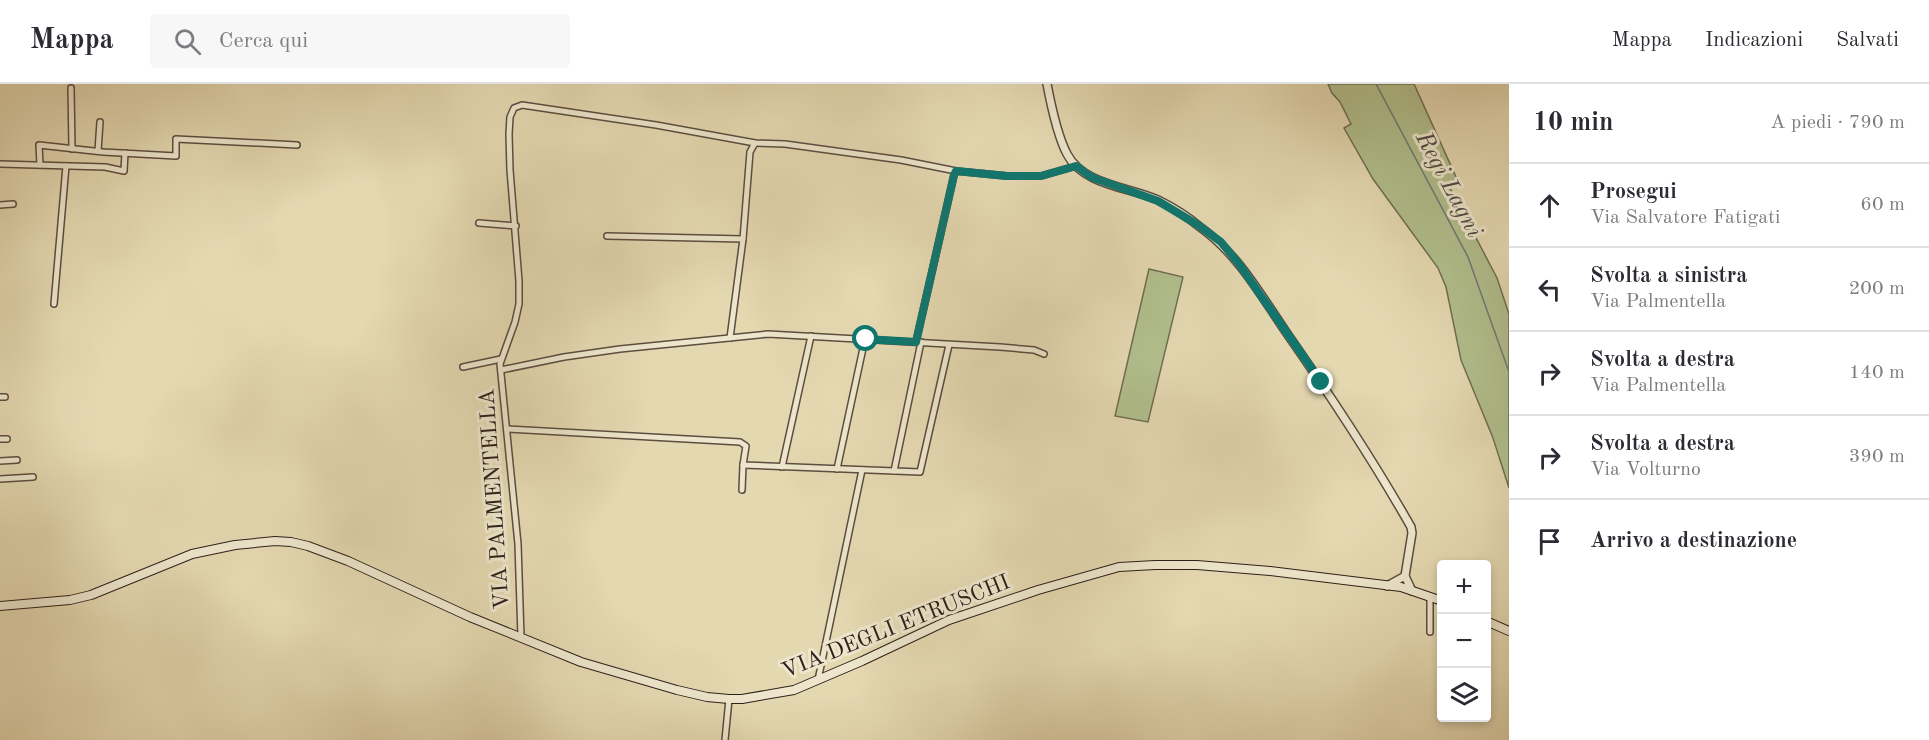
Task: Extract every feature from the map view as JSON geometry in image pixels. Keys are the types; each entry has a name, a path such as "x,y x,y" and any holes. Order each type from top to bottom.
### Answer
{"main road":[{"name":"VIA DEGLI ETRUSCHI","path":"0,606 70,600 91,595 192,554 244,543 275,541 308,546 327,552 470,617 581,662 707,697 742,699 794,690 949,620 1038,590 1119,567 1197,565 1270,571 1405,589 1437,599"},
{"path":"1491,623 1509,631"}],"street":[{"path":"1047,84 1052,110 1067,154 1076,166 1091,177 1158,201 1198,225 1221,242 1239,264 1321,382 1411,527 1405,589"},
{"path":"71,88 72,148"},
{"name":"VIA PALMENTELLA","path":"521,637 518,544 501,370 501,359 519,304 509,134 512,112 518,106 656,125 755,143 785,144 901,160 956,171 1007,176 1041,176 1076,166"},
{"path":"98,151 100,123"},
{"path":"40,165 39,145 176,156 176,140 297,145"},
{"path":"730,338 743,238 750,152 755,143"},
{"path":"0,164 105,167 124,171 125,153"},
{"path":"54,304 66,166"},
{"path":"894,471 956,171"},
{"path":"0,205 13,204"},
{"path":"479,223 516,226"},
{"path":"607,236 743,238"},
{"path":"501,370 620,349 768,334 919,342 1028,350 1044,354"},
{"path":"782,467 811,336"},
{"path":"837,470 866,339"},
{"path":"743,465 920,472 949,345"},
{"name":"VIA PALMENTELLA","path":"463,367 501,359"},
{"path":"507,429 740,442 746,446 742,490"},
{"path":"0,461 17,460"},
{"path":"818,680 862,470"},
{"path":"0,479 33,477"},
{"path":"1387,586 1405,577"},
{"path":"1430,597 1430,632"},
{"path":"725,740 729,699"}],"green space":[{"path":"1328,84 1414,84 1456,177 1449,186 1497,278 1509,314 1509,488 1493,438 1461,360 1446,287 1438,268 1373,179 1344,128 1351,124"},
{"path":"1149,269 1183,277 1148,422 1115,416"}],"waterway":[{"name":"Regi Lagni","path":"1376,84 1468,257 1509,372"}],"route":[{"path":"866,339 916,342 956,171 1007,176 1041,176 1076,166 1091,177 1158,201 1221,242 1239,264 1321,382"}]}
